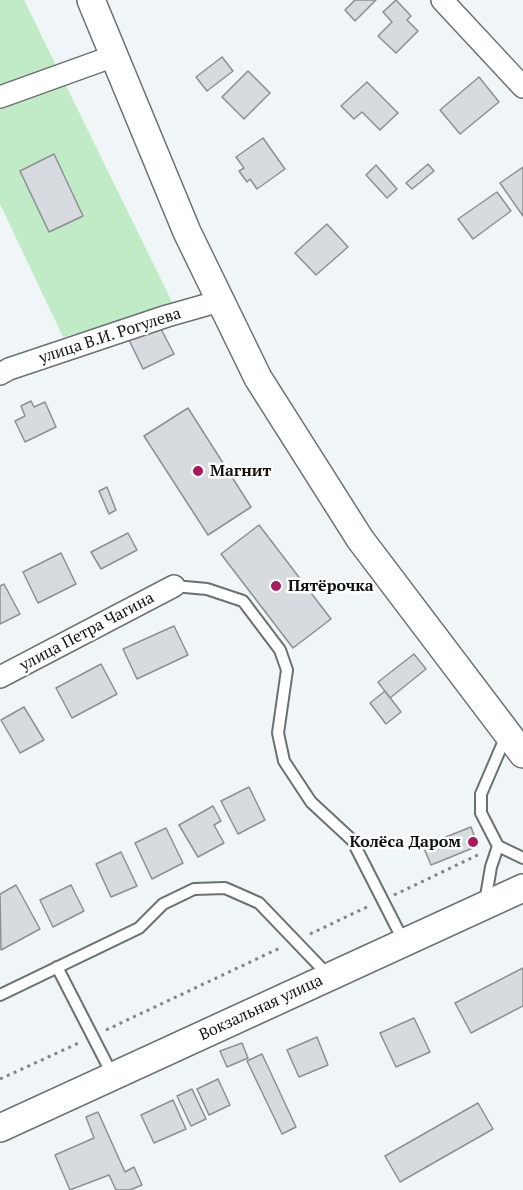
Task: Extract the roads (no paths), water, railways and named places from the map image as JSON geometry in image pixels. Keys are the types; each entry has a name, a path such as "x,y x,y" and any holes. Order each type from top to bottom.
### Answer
{"street":[{"path":"91,0 187,232 258,378 360,539 515,743"},
{"path":"442,0 523,87"},
{"path":"0,97 114,57"},
{"name":"улица В.И. Рогулева","path":"0,374 86,343 220,300"},
{"name":"улица Петра Чагина","path":"0,677 174,586"},
{"name":"Вокзальная улица","path":"0,1128 523,888"}],"lane":[{"path":"174,586 207,590 243,601 280,650 287,670 279,733 284,760 310,802 352,840 404,942"},
{"path":"515,743 481,794 481,813 498,846 523,858"},
{"path":"485,905 491,867 498,846"},
{"path":"0,995 139,928 163,904 194,889 225,888 259,903 330,977"},
{"path":"57,967 113,1076"}],"place":[{"name":"Магнит","path":"198,471"},
{"name":"Пятёрочка","path":"276,586"},
{"name":"Колёса Даром","path":"473,842"}]}
